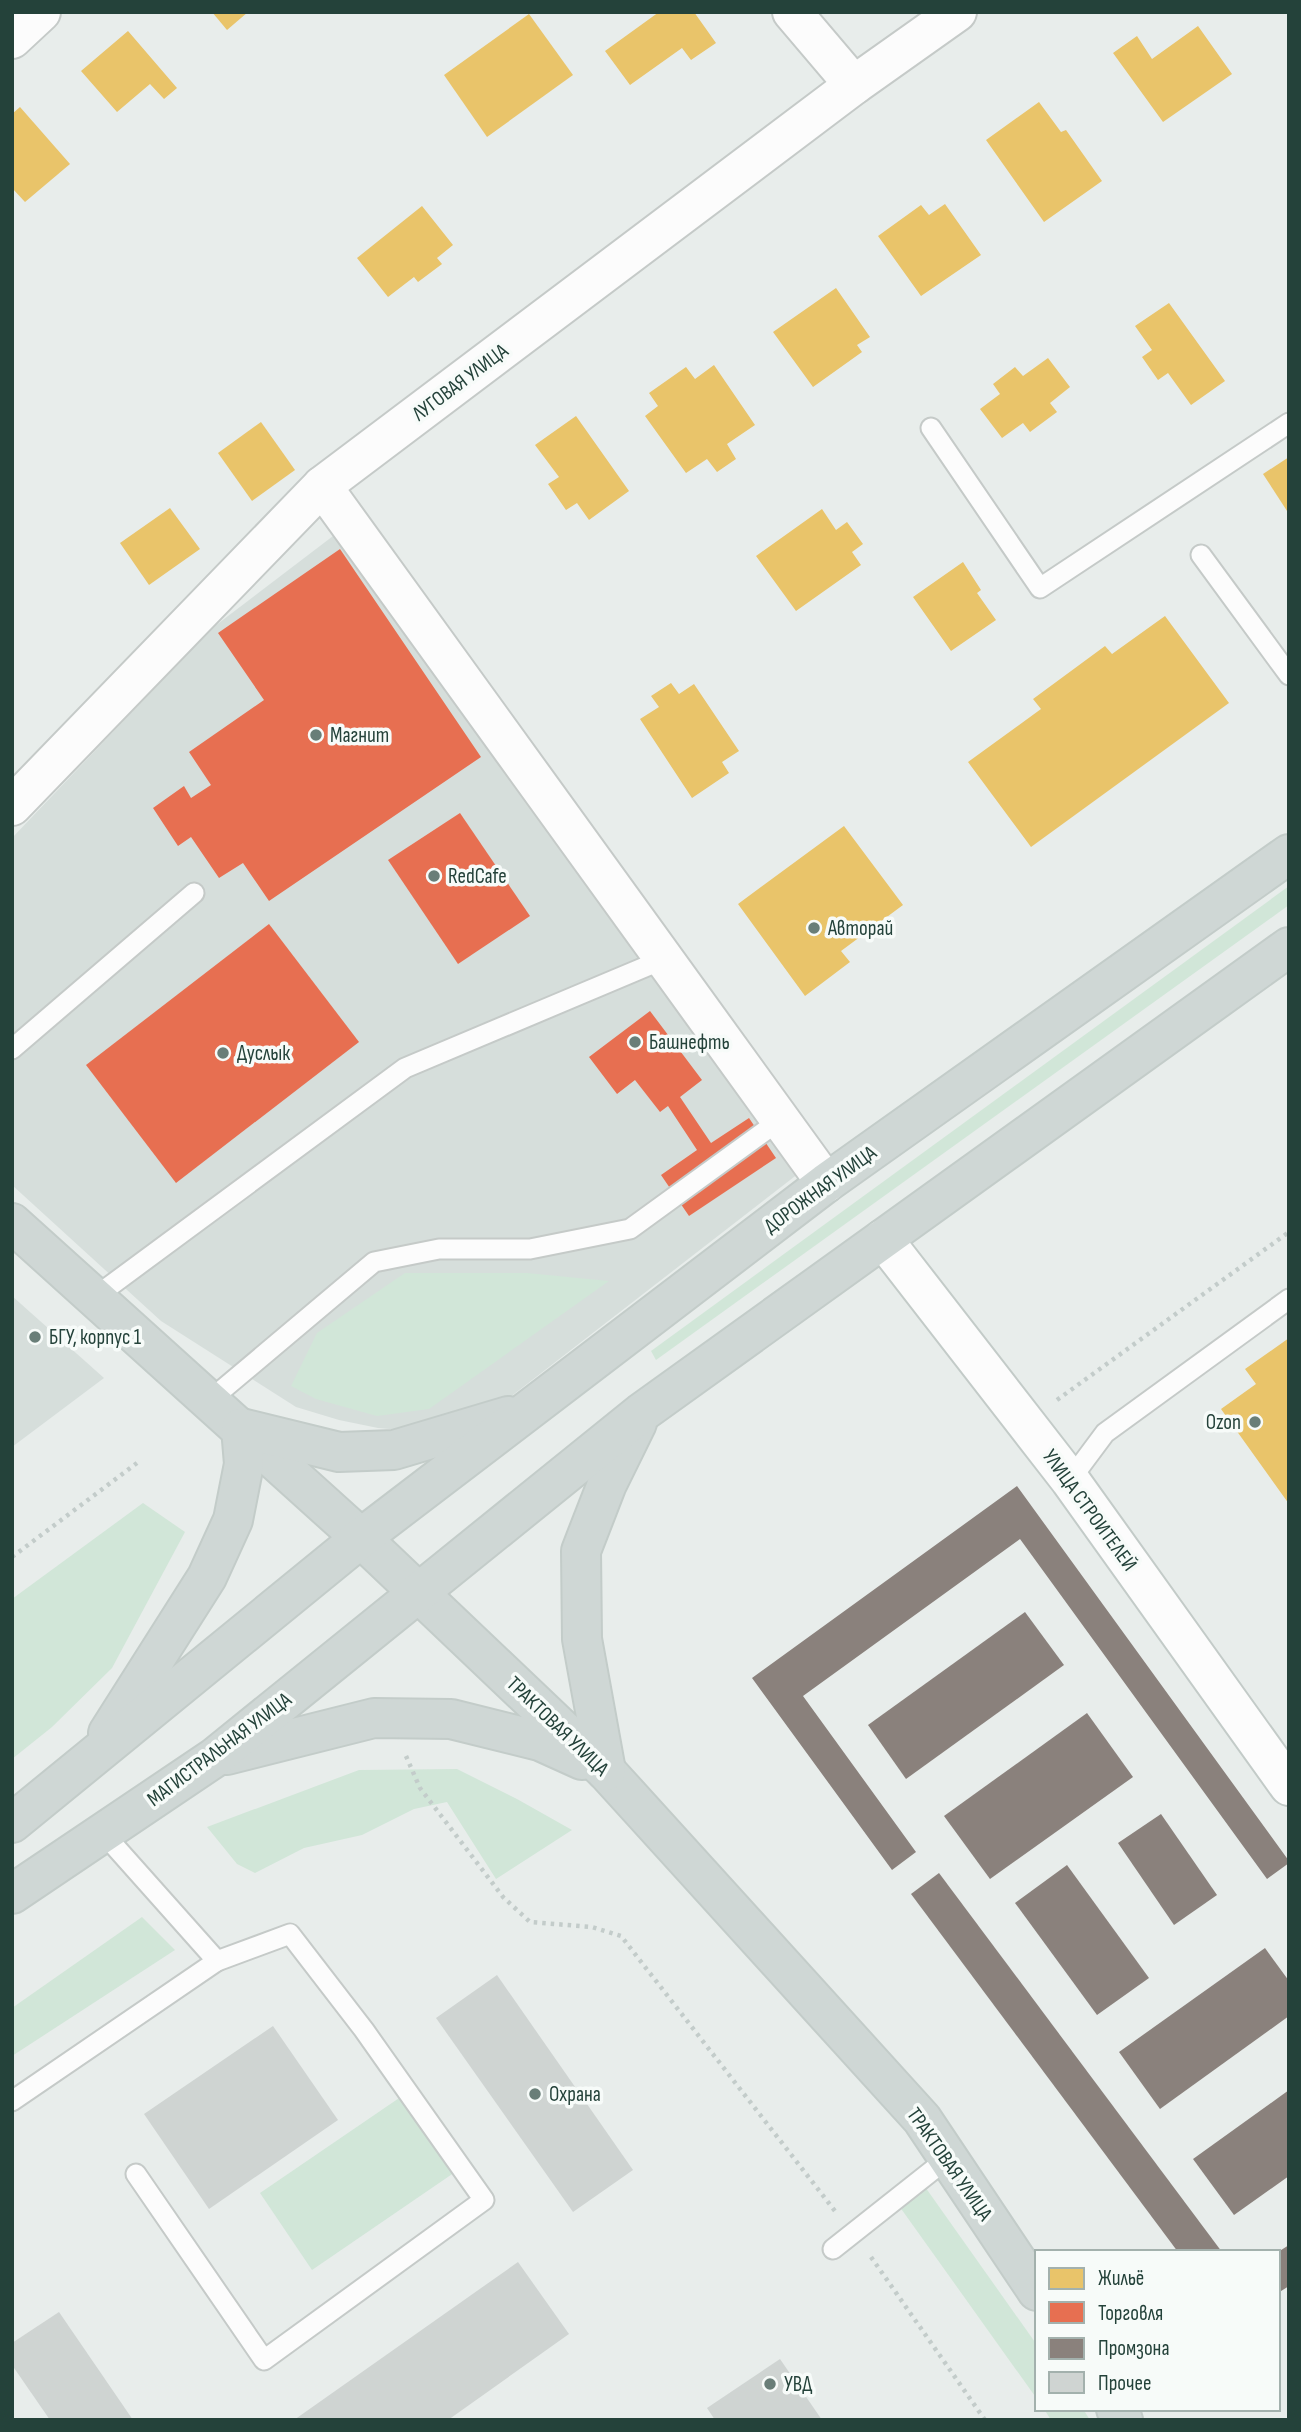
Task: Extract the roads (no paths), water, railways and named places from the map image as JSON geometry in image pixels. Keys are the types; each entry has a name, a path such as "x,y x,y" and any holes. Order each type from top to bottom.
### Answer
{"main road":[{"name":"ДОРОЖНАЯ УЛИЦА","path":"361,1538 826,1184 1289,854"},
{"path":"419,1593 641,1413 1289,947"},
{"name":"ТРАКТОВАЯ УЛИЦА","path":"12,1223 361,1538 606,1771 922,2119 1035,2288"},
{"path":"90,1762 207,1577 233,1520 244,1464 241,1428 339,1452 394,1450 530,1409"},
{"path":"606,1771 582,1639 581,1551 607,1484 641,1413"},
{"path":"12,1823 361,1538"},
{"name":"МАГИСТРАЛЬНАЯ УЛИЦА","path":"12,1894 214,1758 419,1593"},
{"path":"214,1758 374,1718 452,1718 540,1741 606,1771"}],"street":[{"path":"12,39 41,12"},
{"path":"792,12 854,85"},
{"name":"ЛУГОВАЯ УЛИЦА","path":"12,806 322,486 854,85 957,12"},
{"path":"322,486 826,1184"},
{"name":"УЛИЦА СТРОИТЕЛЕЙ","path":"883,1239 1070,1480 1289,1787"}],"lane":[{"path":"931,428 1041,589 1289,423"},
{"path":"1201,555 1289,675"},
{"path":"12,1049 194,893"},
{"path":"95,1297 405,1068 664,959"},
{"path":"209,1400 374,1262 439,1249 530,1249 630,1228 780,1120"},
{"path":"1070,1480 1105,1433 1289,1299"},
{"path":"103,1833 217,1961"},
{"path":"12,2101 217,1961 290,1934 364,2030 484,2200 264,2360 136,2175"},
{"path":"833,2249 948,2158"}],"place":[{"name":"Магнит","path":"316,735"},
{"name":"RedCafe","path":"434,876"},
{"name":"Авторай","path":"814,928"},
{"name":"Башнефть","path":"635,1042"},
{"name":"Дуслык","path":"223,1053"},
{"name":"БГУ, корпус 1","path":"35,1337"},
{"name":"Ozon","path":"1255,1422"},
{"name":"Охрана","path":"535,2094"},
{"name":"УВД","path":"770,2384"}]}
